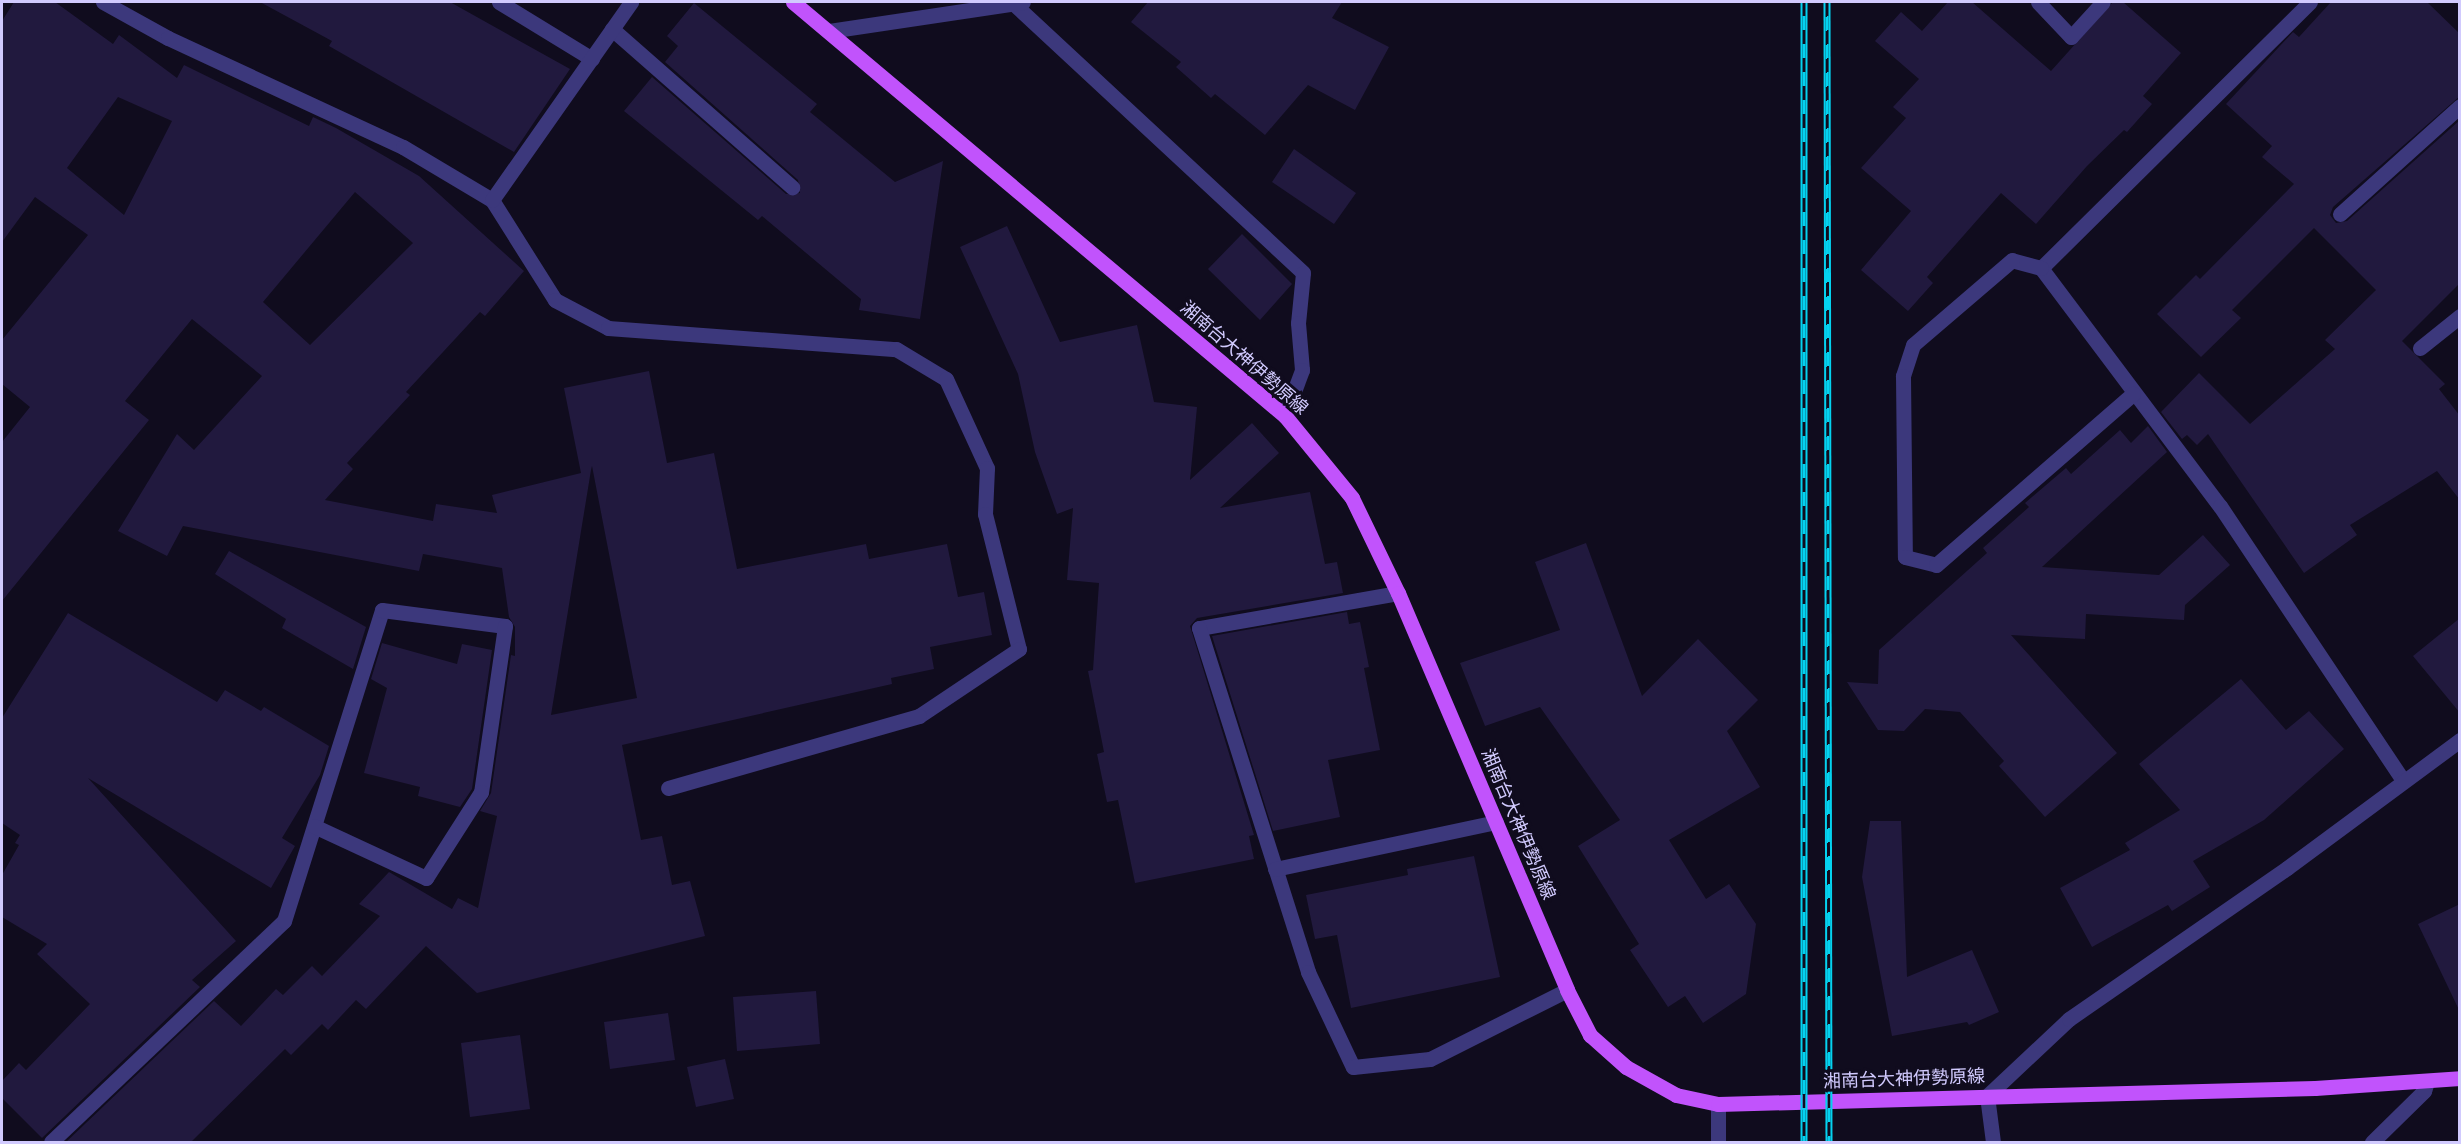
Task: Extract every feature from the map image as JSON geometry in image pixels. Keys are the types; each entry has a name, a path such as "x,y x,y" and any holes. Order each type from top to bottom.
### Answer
{"main road":[{"name":"湘南台大神伊勢原線","path":"793,2 1285,416 1352,498 1398,592 1567,990 1590,1035 1626,1067 1676,1095 1718,1104 2427,1082 2460,1078"}],"street":[{"path":"104,2 168,38 403,147 492,200 555,300 608,328 896,349 946,379 987,468 985,514 1019,649 919,716 668,788"},
{"path":"499,2 592,59"},
{"path":"492,200 631,2"},
{"path":"2038,2 2071,37 2103,2"},
{"path":"2041,268 2310,2"},
{"path":"829,30 1019,3 1304,273 1298,323 1302,370 1285,416"},
{"path":"612,29 792,187"},
{"path":"2340,214 2460,106"},
{"path":"2133,394 1936,566 1905,557 1903,376 1909,352 1913,345 2012,260 2041,268 2133,394 2220,506 2402,779"},
{"path":"2421,348 2460,316"},
{"path":"1398,592 1199,628 1308,972 1353,1067 1430,1059 1567,990"},
{"path":"51,1143 284,921 382,610 505,626 481,792 426,878 314,826"},
{"path":"1993,1143 1987,1096 2069,1018 2287,868 2402,779 2460,740"},
{"path":"1275,869 1496,822"},
{"path":"2372,1143 2424,1091 2427,1082"},
{"path":"1718,1104 1718,1143"}],"building":[{"path":"14,2 55,2 113,44 119,35 177,78 184,65 309,126 313,117 336,128 419,176 524,271 485,316 480,312 406,392 410,395 347,463 353,469 325,500 433,521 436,504 497,513 492,495 581,473 564,388 649,371 667,463 714,453 737,569 866,544 869,559 947,544 958,597 984,592 992,635 930,647 934,669 891,678 892,684 622,745 641,840 662,836 672,885 690,881 705,936 477,993 426,946 366,1009 356,1000 328,1030 322,1024 291,1055 285,1049 190,1143 65,1143 214,1001 241,1026 276,989 283,995 312,966 322,976 380,916 359,904 389,872 452,909 458,898 478,908 497,816 480,811 491,793 511,655 515,656 515,627 509,617 502,568 423,554 419,571 183,526 167,556 118,531 177,434 194,450 262,376 192,319 125,401 149,420 2,601 2,442 30,407 2,384 2,340 88,235 35,197 2,242 2,21","holes":["118,97 172,121 124,215 67,168","355,192 413,243 310,345 263,302","592,466 637,698 551,715"]},
{"path":"260,2 450,2 570,69 514,152 329,46 332,41"},
{"path":"1148,2 1342,2 1332,18 1389,47 1355,110 1308,85 1265,135 1215,94 1211,98 1176,67 1181,62 1131,22"},
{"path":"1948,2 1972,2 2051,71 2113,2 2123,2 2181,53 2143,96 2152,104 2127,132 2124,130 2087,166 2036,224 2001,193 1927,277 1933,283 1908,311 1861,270 1911,211 1861,168 1906,118 1893,107 1919,79 1875,41 1901,12 1922,31"},
{"path":"2331,2 2427,2 2460,34 2460,96 2333,207 2330,215 2336,223 2347,221 2460,120 2460,283 2402,341 2445,384 2439,389 2460,416 2460,500 2437,471 2350,525 2357,535 2304,573 2208,434 2197,445 2187,435 2182,439 2161,412 2199,373 2250,424 2335,349 2325,340 2376,290 2314,228 2232,310 2241,318 2201,357 2157,314 2196,275 2200,279 2294,184 2262,157 2272,146 2226,104 2293,32 2299,37"},
{"path":"694,3 817,104 810,112 895,182 943,161 920,319 859,310 861,299 762,216 758,220 624,111 652,77 786,194 800,193 798,180 665,62 678,46 667,36"},
{"path":"1294,149 1356,193 1334,224 1272,182"},
{"path":"1007,226 1060,342 1137,325 1154,402 1197,407 1190,480 1252,423 1279,453 1220,508 1310,492 1325,564 1337,562 1343,593 1197,618 1190,626 1254,835 1249,836 1254,859 1135,883 1118,800 1107,802 1097,754 1104,752 1088,671 1093,670 1099,583 1067,580 1073,508 1057,514 1035,452 1018,374 960,247"},
{"path":"1242,234 1292,284 1260,320 1208,269"},
{"path":"2148,426 2167,452 2042,567 2159,575 2203,535 2230,565 2185,605 2184,620 2086,614 2085,639 2011,635 2117,753 2045,817 1999,766 2004,761 1960,712 1925,709 1904,731 1878,730 1847,682 1878,684 1879,650 1987,553 1983,548 2029,507 2025,503 2066,468 2071,474 2120,430 2131,443"},
{"path":"1586,543 1642,696 1698,639 1758,700 1727,731 1760,787 1669,840 1706,899 1729,884 1756,924 1746,994 1703,1023 1685,996 1668,1007 1630,950 1639,944 1578,846 1620,820 1540,707 1485,726 1460,663 1560,630 1535,562"},
{"path":"229,551 366,627 353,669 282,628 286,619 215,574"},
{"path":"1347,612 1349,624 1360,622 1369,667 1364,668 1380,750 1328,760 1340,817 1273,831 1212,636"},
{"path":"68,613 217,702 225,690 261,711 264,707 329,746 320,775 282,838 295,846 271,888 88,778 236,941 192,980 200,987 42,1138 2,1098 2,1081 19,1063 26,1070 90,1004 37,954 47,944 2,917 2,875 19,845 15,843 20,835 2,823 2,718"},
{"path":"2460,618 2460,713 2413,656"},
{"path":"382,643 457,664 462,644 492,650 472,789 460,807 418,796 420,787 364,773 387,688 371,679"},
{"path":"2241,679 2286,730 2309,711 2344,749 2264,820 2193,861 2210,887 2172,911 2168,905 2092,947 2060,888 2130,850 2125,843 2180,810 2139,764"},
{"path":"1870,821 1901,821 1907,977 1972,950 1999,1012 1969,1025 1967,1022 1892,1036 1862,877"},
{"path":"1474,856 1500,977 1351,1008 1337,935 1315,939 1306,895 1408,875 1407,869"},
{"path":"2460,904 2460,1012 2418,924"},
{"path":"816,991 820,1044 737,1051 733,997"},
{"path":"668,1013 675,1060 610,1069 604,1022"},
{"path":"520,1035 530,1109 470,1117 461,1043"},
{"path":"725,1059 734,1099 696,1107 687,1067"}],"railway":[{"path":"1804,2 1804,1142"},
{"path":"1827,2 1829,1142"}]}
